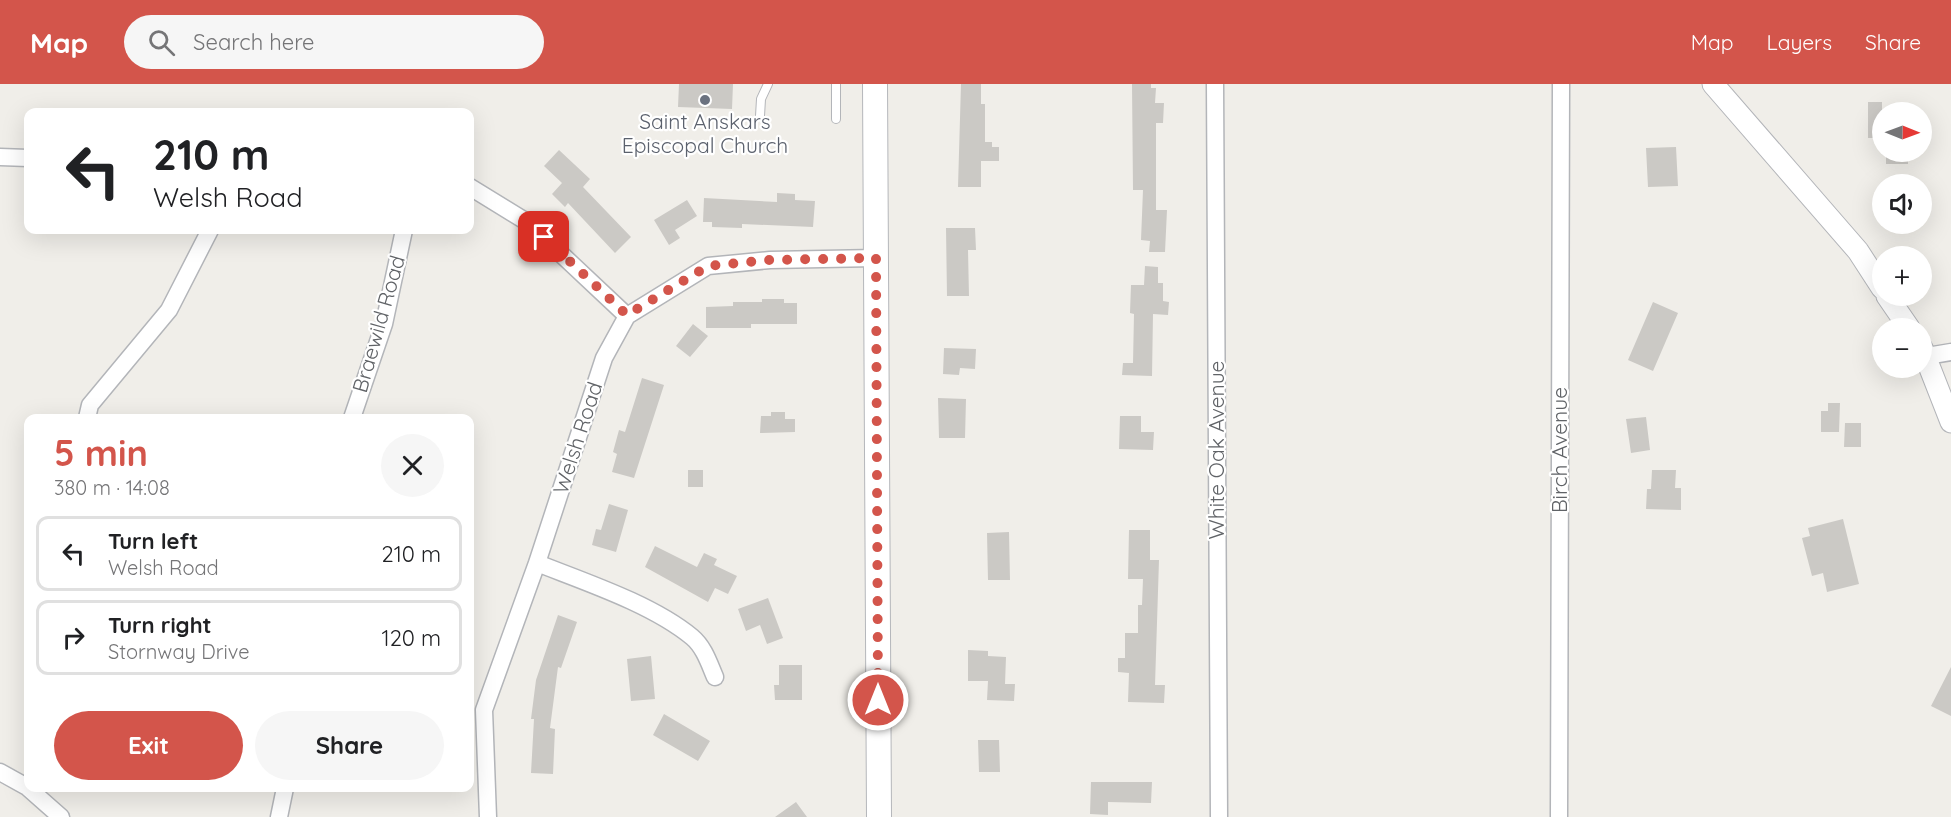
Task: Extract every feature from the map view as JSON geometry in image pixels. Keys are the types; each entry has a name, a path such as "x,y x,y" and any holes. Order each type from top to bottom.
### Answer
{"main road":[{"path":"875,84 879,817"}],"street":[{"name":"White Oak Avenue","path":"1215,84 1220,817"},
{"name":"Birch Avenue","path":"1559,817 1561,84"},
{"path":"1713,84 1858,251 1872,273"},
{"path":"0,158 24,158"},
{"path":"474,189 527,222 627,315 708,266 770,260 876,258"},
{"path":"88,414 90,405 169,310 208,234"},
{"name":"Braewild Road","path":"353,414 384,324 403,234"},
{"name":"Welsh Road","path":"488,817 484,710 537,563 604,358 627,315"},
{"path":"1932,352 1951,352"},
{"path":"1932,373 1951,423"},
{"path":"537,563 614,594 693,638 704,653 715,677"},
{"path":"0,772 24,784"},
{"path":"34,792 61,817"},
{"path":"279,817 284,792"}],"lane":[{"path":"760,116 761,99 768,84"},
{"path":"836,84 836,119"}],"building":[{"name":"Saint Anskars Episcopal Church","path":"679,84 733,84 732,109 678,107"},
{"path":"961,84 981,84 981,104 985,104 985,142 992,142 992,147 999,147 999,161 981,161 981,187 958,187"},
{"path":"1132,84 1151,84 1151,88 1156,88 1155,103 1164,103 1163,123 1156,123 1156,210 1167,210 1165,252 1149,252 1150,241 1141,240 1143,190 1133,190"},
{"path":"1868,102 1872,102 1872,138 1868,138"},
{"path":"1676,147 1678,186 1648,187 1646,148"},
{"path":"559,150 590,179 583,187 631,237 615,253 568,203 565,207 552,194 562,183 544,166"},
{"path":"1886,162 1908,162 1908,164 1886,164"},
{"path":"777,193 795,194 795,200 815,201 813,227 742,224 742,228 712,227 712,222 703,222 704,198 777,202"},
{"path":"687,200 697,216 675,230 680,238 669,245 654,220"},
{"path":"946,228 975,228 976,250 968,250 969,296 947,296"},
{"path":"1145,266 1158,267 1158,283 1163,283 1163,301 1169,302 1168,315 1153,314 1152,376 1122,375 1123,363 1133,363 1134,314 1130,313 1131,285 1144,285"},
{"path":"762,299 784,299 784,303 797,303 797,324 751,324 751,328 706,328 706,307 733,306 733,302 762,302"},
{"path":"1653,302 1678,313 1653,371 1628,360"},
{"path":"693,324 708,336 690,357 676,346"},
{"path":"944,348 976,349 975,369 960,368 959,375 943,374"},
{"path":"642,378 664,385 634,478 612,472 617,454 613,452 619,430 625,432"},
{"path":"938,398 966,399 965,438 939,438"},
{"path":"1828,403 1840,403 1839,432 1821,432 1821,411 1828,411"},
{"path":"771,412 785,412 785,419 795,419 795,432 760,433 761,416 771,416"},
{"path":"1120,416 1141,416 1141,432 1154,432 1153,450 1119,449"},
{"path":"1646,417 1650,450 1631,453 1626,419"},
{"path":"1845,423 1861,423 1861,447 1844,447"},
{"path":"688,470 703,470 703,487 688,487"},
{"path":"1652,470 1676,470 1675,488 1681,488 1681,510 1646,509 1647,489 1651,489"},
{"path":"609,504 628,510 616,552 592,545 596,529 601,530"},
{"path":"1843,519 1859,584 1827,592 1823,573 1812,576 1802,538 1810,536 1808,528"},
{"path":"1129,530 1150,530 1150,560 1159,560 1155,685 1165,685 1164,703 1128,702 1129,673 1118,672 1118,658 1125,658 1125,633 1138,633 1138,605 1142,605 1143,579 1128,579"},
{"path":"1009,532 1010,580 988,580 987,533"},
{"path":"655,546 697,567 704,553 717,559 714,565 737,576 728,594 715,588 708,602 645,567"},
{"path":"768,598 783,638 767,644 760,625 746,631 738,609"},
{"path":"558,615 577,622 561,668 558,667 550,728 555,729 553,774 531,773 534,719 531,719 536,680"},
{"path":"968,650 988,651 988,656 1006,657 1005,684 1015,684 1014,701 987,700 988,681 968,681"},
{"path":"651,656 655,699 631,701 627,659"},
{"path":"779,665 802,665 802,700 775,700 774,685 779,685"},
{"path":"1951,667 1951,716 1931,706"},
{"path":"664,714 710,741 698,761 653,735"},
{"path":"978,740 999,740 1000,772 979,772"},
{"path":"1091,782 1152,782 1151,803 1108,802 1108,815 1090,814"},
{"path":"796,802 807,817 775,817"}],"place":[{"name":"Saint Anskars Episcopal Church","path":"705,100"}],"route":[{"path":"544,237 627,315 708,266 770,260 876,258 878,700"}]}
